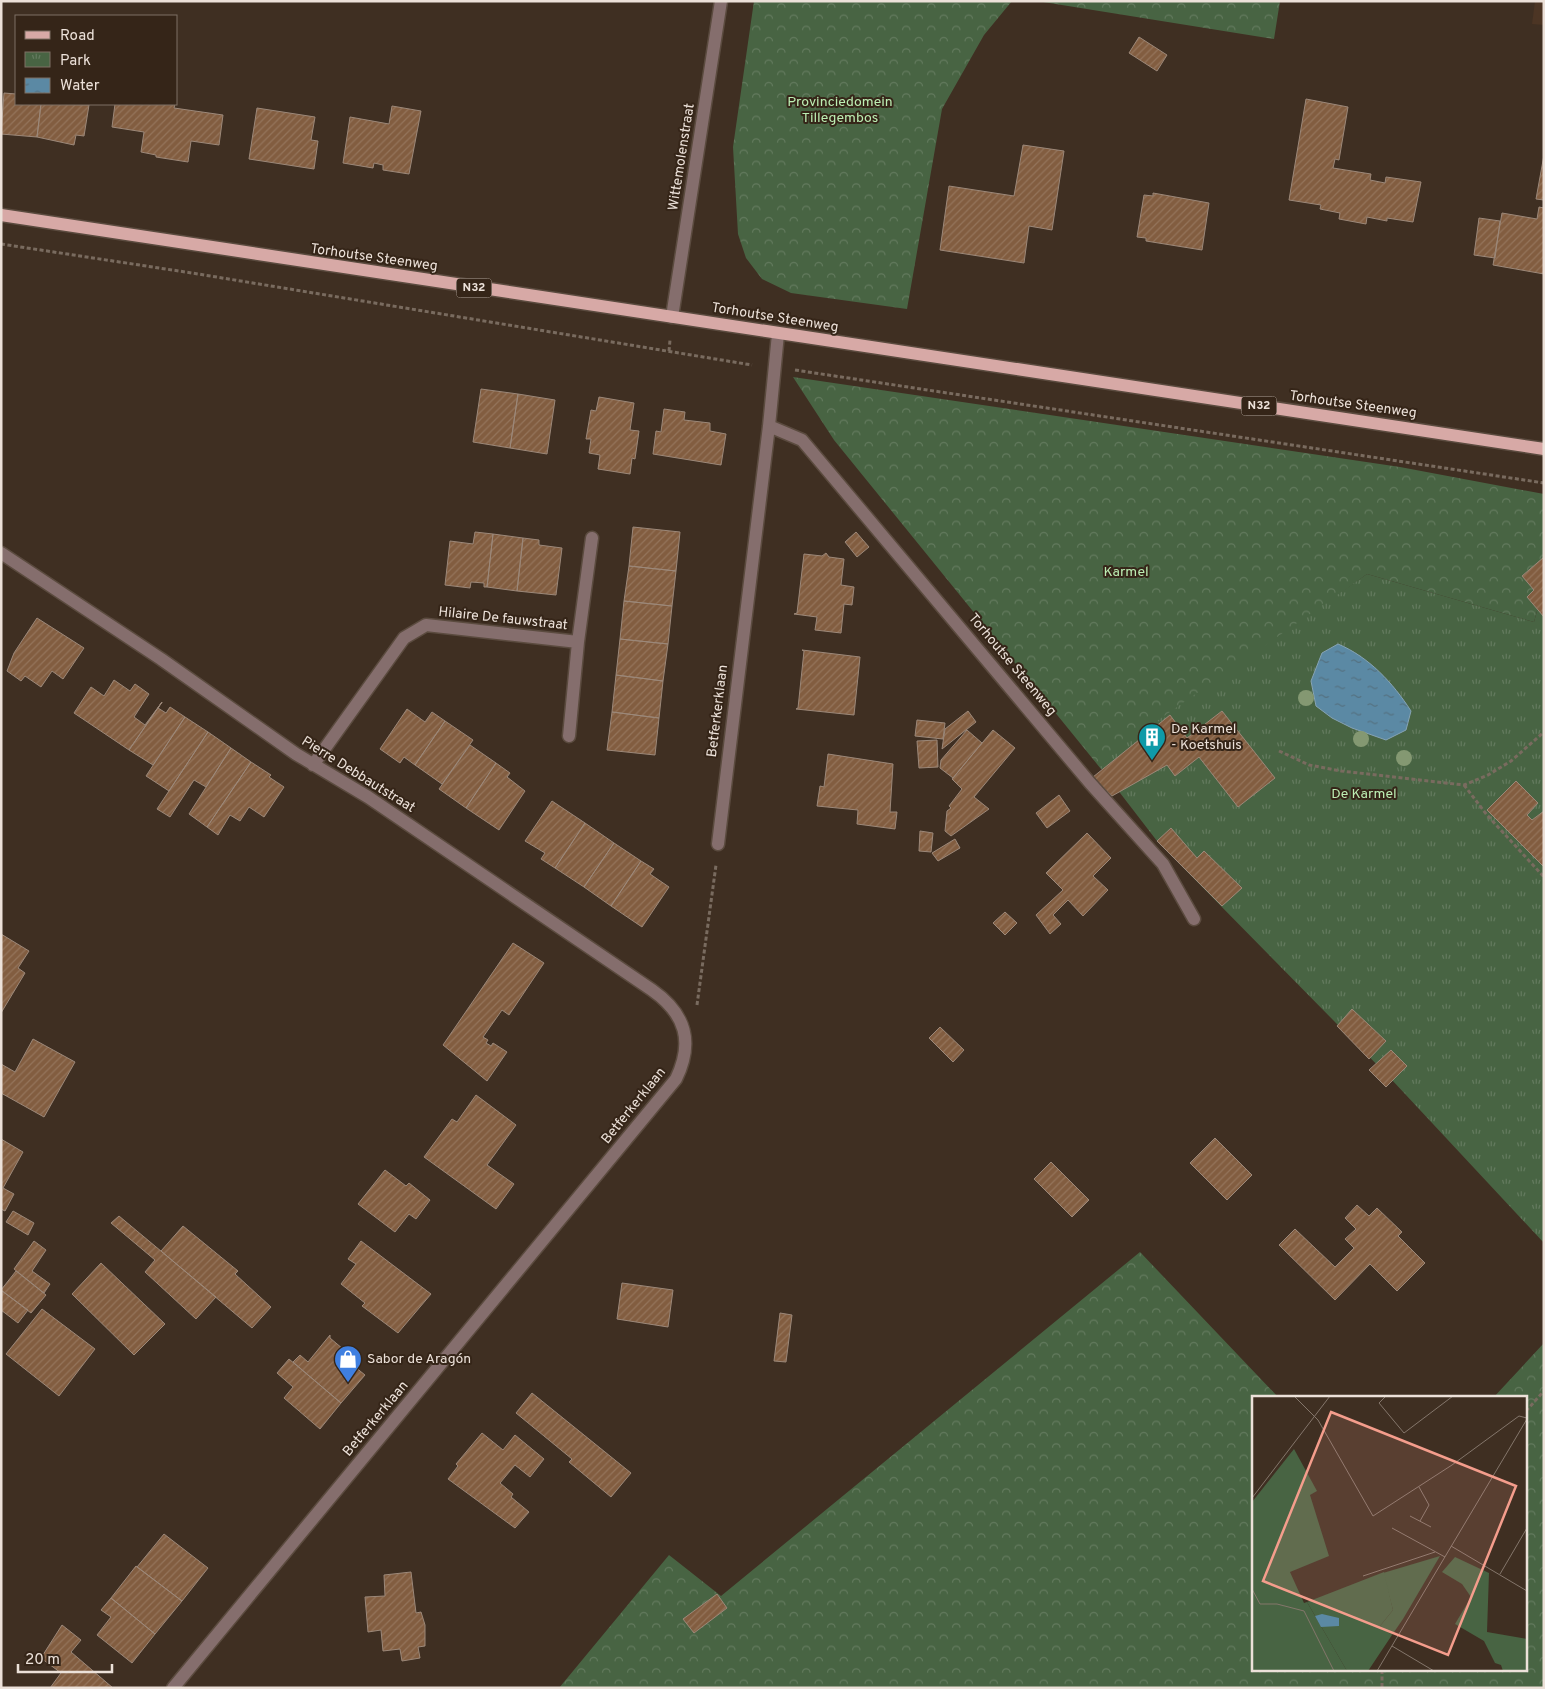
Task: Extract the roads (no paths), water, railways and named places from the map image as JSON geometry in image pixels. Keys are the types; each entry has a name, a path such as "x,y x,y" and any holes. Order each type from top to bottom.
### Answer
{"main road":[{"name":"Torhoutse Steenweg","path":"1,215 1544,449"}],"street":[{"name":"Wittemolenstraat","path":"672,318 721,1"},
{"name":"Betferkerklaan","path":"718,844 769,426 778,334"},
{"name":"Torhoutse Steenweg","path":"769,426 802,440 1090,783 1163,864 1194,919"},
{"name":"Hilaire De fauwstraat","path":"569,736 578,642 592,538"},
{"name":"Pierre Debbautstraat","path":"1,553 161,659 312,765 368,797 667,1000 686,1033"},
{"name":"Hilaire De fauwstraat","path":"312,765 404,638 426,625 578,642"},
{"name":"Betferkerklaan","path":"174,1688 676,1079 683,1065 686,1033"}],"water":[{"path":"1338,644 1349,649 1370,664 1396,691 1411,711 1406,730 1386,740 1352,728 1332,718 1316,706 1311,681 1322,653"}],"place":[{"name":"De Karmel - Koetshuis","path":"1152,761"},
{"name":"Sabor de Aragón","path":"348,1383"}],"park label":[{"name":"Provinciedomein Tillegembos","path":"840,110"},
{"name":"Karmel","path":"1126,572"},
{"name":"De Karmel","path":"1364,794"}]}
